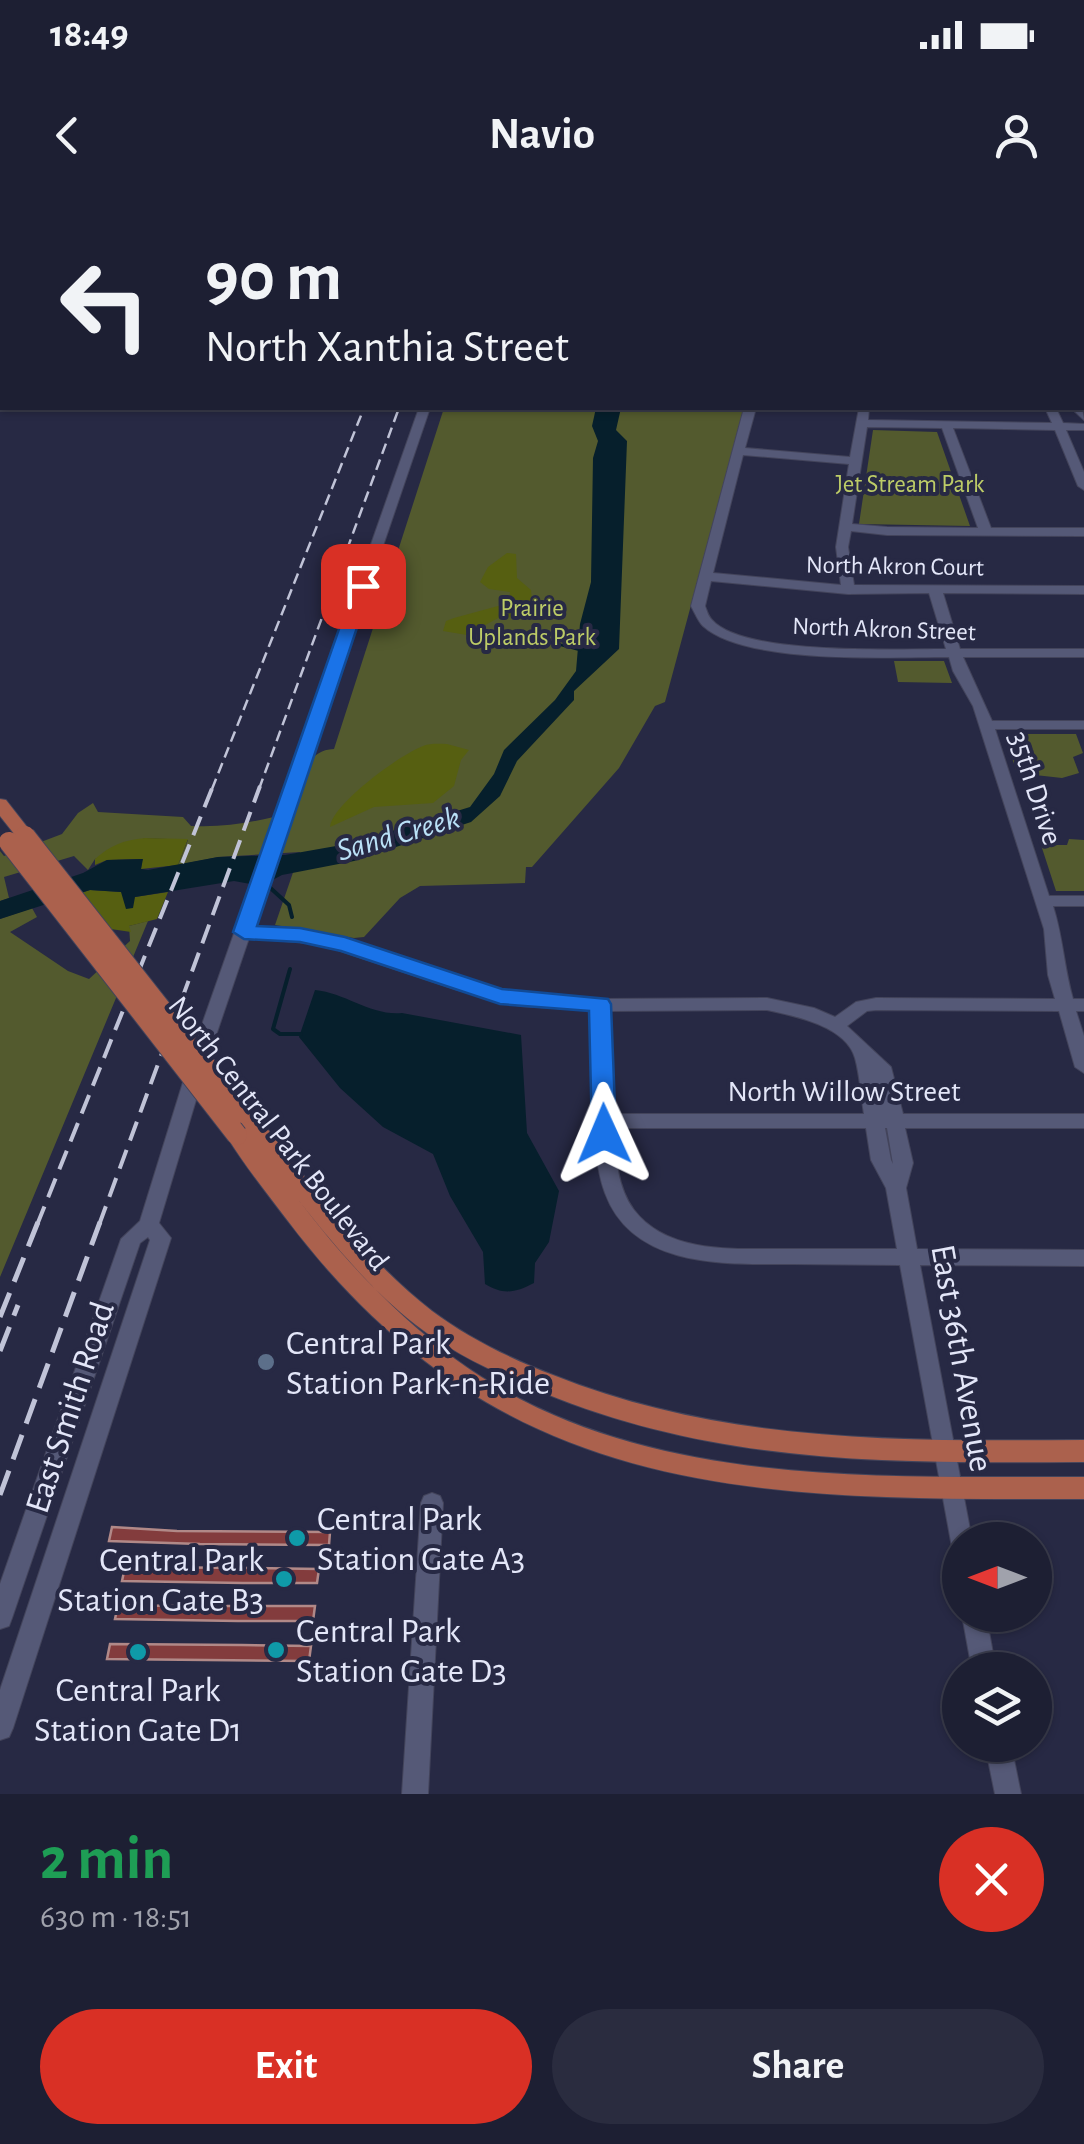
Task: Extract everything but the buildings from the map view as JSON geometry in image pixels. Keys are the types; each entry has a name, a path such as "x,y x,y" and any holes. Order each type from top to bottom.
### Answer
{"main road":[{"name":"North Central Park Boulevard","path":"0,804 11,836 240,1124 370,1268 411,1307 452,1336 510,1368 608,1408 700,1434 789,1447 1084,1451"},
{"name":"North Central Park Boulevard","path":"240,1124 321,1247 368,1299 451,1369 536,1420 600,1446 717,1475 818,1486 1084,1488"}],"street":[{"name":"East Smith Road","path":"0,1618 131,1239 149,1225 244,932 423,410"},
{"path":"706,576 749,410"},
{"path":"848,590 841,557 864,410"},
{"path":"1051,410 1084,486"},
{"path":"860,424 1084,427"},
{"path":"947,426 986,532"},
{"path":"738,451 855,461"},
{"path":"845,528 1084,532"},
{"name":"North Akron Court","path":"706,576 848,590 1084,590"},
{"name":"North Akron Street","path":"706,576 698,606 706,622 751,643 818,651 1084,654"},
{"name":"35th Drive","path":"935,590 954,653 986,725 1043,901 1075,1005 1084,1067"},
{"path":"986,725 1084,726"},
{"path":"1043,901 1084,901"},
{"path":"244,932 300,935 345,944 500,996 600,1004 776,1005 803,1010 836,1025 862,1006 876,1004 1075,1005"},
{"path":"600,1004 605,1167 613,1195 629,1219 648,1234 686,1250 724,1256 1084,1258"},
{"name":"East 36th Avenue","path":"836,1025 885,1072 903,1163 896,1188"},
{"name":"East 36th Avenue","path":"863,1051 880,1160 896,1188 957,1522"},
{"name":"North Willow Street","path":"604,1121 1084,1121"},
{"name":"East Smith Road","path":"0,1728 162,1238 149,1225"},
{"path":"415,1794 432,1502"},
{"path":"1001,1762 1008,1794"}],"green space":[{"name":"Prairie Uplands Park","path":"443,410 743,410 665,702 655,706 619,768 532,867 526,867 525,883 420,886 400,898 364,937 354,938 275,925 300,852 218,857 178,865 188,840 145,838 95,859 88,870 74,856 4,877 9,898 0,901 0,851 4,856 62,834 78,813 93,803 98,812 183,817 191,826 243,823 294,812 309,764 323,751 334,749"},
{"name":"Jet Stream Park","path":"873,430 937,432 970,526 859,524"},
{"path":"507,553 516,554 517,578 531,590 534,618 500,617 467,635 443,631 446,621 509,603 510,592 489,589 480,582 488,567"},
{"path":"894,661 944,661 952,683 898,682"},
{"path":"1004,734 1076,734 1083,753 1073,757 1079,773 1062,778 1017,773"},
{"path":"447,744 469,750 461,760 454,786 433,803 374,807 330,827 342,806 384,769 423,746"},
{"path":"145,838 188,839 178,865 141,869 142,859 107,860 95,865 95,859 112,847"},
{"path":"1069,839 1084,840 1084,891 1056,891 1041,845 1067,845"},
{"path":"90,890 135,897 168,892 157,919 129,926 131,932 104,928 78,894"},
{"path":"32,908 37,917 10,932 68,971 89,979 130,941 129,926 148,921 0,1277 0,919"}],"water":[{"name":"Sand Creek","path":"596,410 621,410 616,430 627,441 619,649 574,691 574,700 517,761 500,796 471,822 354,861 282,875 261,886 234,881 135,897 133,908 126,909 121,892 90,890 0,919 0,901 83,873 107,860 143,859 141,869 148,870 218,857 285,855 353,843 470,807 494,774 504,750 555,700 576,671 580,624 591,582 593,458 598,441 592,426"},
{"path":"315,990 380,1011 521,1035 527,1133 559,1191 549,1242 535,1263 534,1283 509,1291 485,1284 483,1252 450,1196 433,1154 383,1127 340,1088 299,1037"}],"waterway":[{"path":"544,633 546,641 580,650"},
{"path":"265,883 289,905 292,917"},
{"path":"290,969 273,1029 280,1034 301,1034"}],"railway":[{"path":"212,789 363,410"},
{"path":"259,789 398,410"},
{"path":"37,1225 213,786"},
{"path":"99,1225 260,786"},
{"path":"0,1317 38,1222"},
{"path":"0,1495 100,1222"},
{"path":"0,1351 18,1305"}],"place":[{"name":"Central Park Station Park-n-Ride","path":"266,1362"},
{"name":"Central Park Station Gate A3","path":"297,1538"},
{"name":"Central Park Station Gate B3","path":"284,1579"},
{"name":"Central Park Station Gate D3","path":"276,1650"},
{"name":"Central Park Station Gate D1","path":"138,1652"}],"route":[{"path":"363,586 244,932 300,935 345,944 500,996 600,1004 604,1134"}]}
